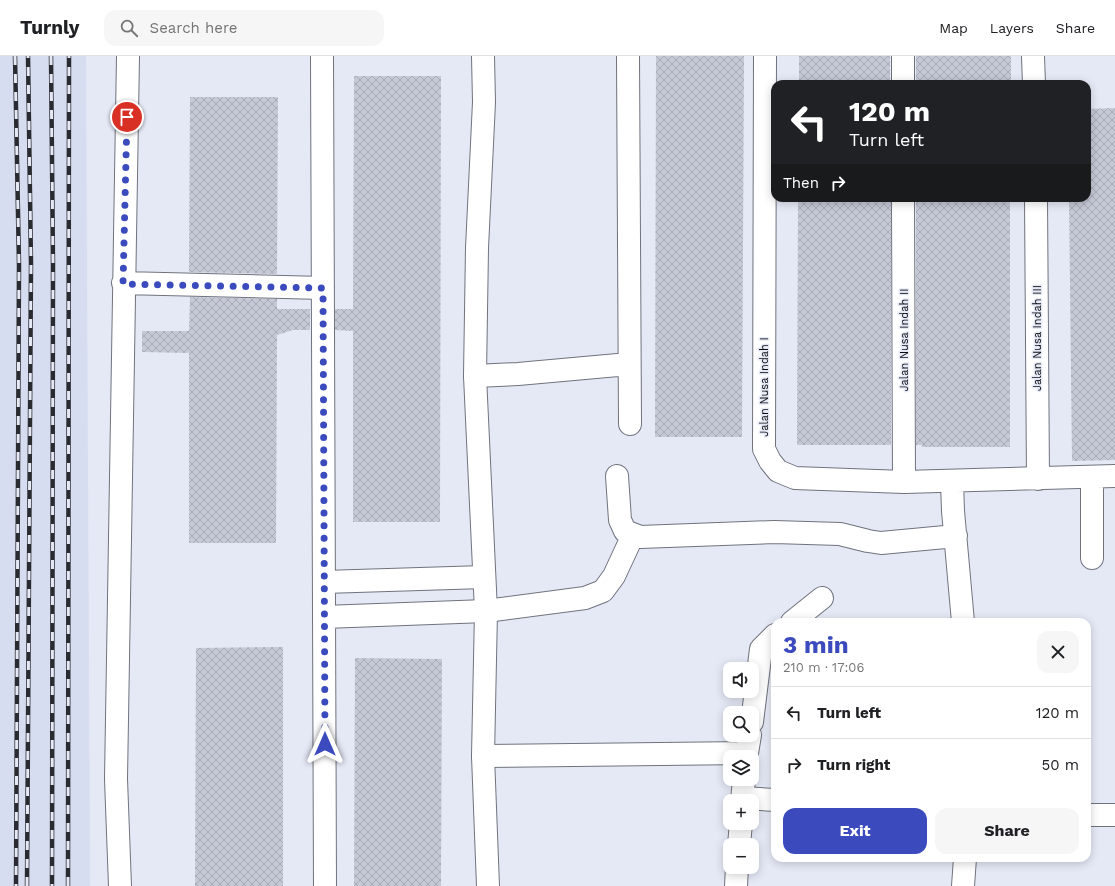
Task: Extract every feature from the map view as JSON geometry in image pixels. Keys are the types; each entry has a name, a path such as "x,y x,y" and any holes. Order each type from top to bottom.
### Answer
{"street":[{"path":"120,886 116,779 123,284 128,56"},
{"path":"322,56 325,886"},
{"path":"483,56 484,102 477,248 475,376 486,611 483,756 488,886"},
{"path":"628,56 630,424"},
{"name":"Jalan Nusa Indah I","path":"765,56 764,449 770,461 778,470 795,478 904,482 952,482 1115,476"},
{"path":"903,56 904,80"},
{"path":"1033,56 1034,80"},
{"name":"Jalan Nusa Indah II","path":"904,202 904,482"},
{"name":"Jalan Nusa Indah III","path":"1036,202 1038,479"},
{"path":"123,284 323,288"},
{"path":"475,376 629,364"},
{"path":"616,476 620,520 626,532 640,537 774,532 840,534 875,543 956,534"},
{"path":"1092,477 1092,558"},
{"path":"952,482 953,511 963,618"},
{"path":"324,616 486,611 585,598 603,591 614,576 633,535"},
{"path":"324,582 484,578"},
{"path":"797,618 822,598"},
{"path":"754,706 761,649 771,639"},
{"path":"483,756 748,748"},
{"path":"743,793 771,799"},
{"path":"1091,815 1115,815"},
{"path":"963,886 965,862"},
{"path":"736,886 737,874"}],"shaded area":[{"path":"0,56 86,56 90,886 0,886"}],"building":[{"path":"656,56 744,56 742,437 655,437"},
{"path":"799,56 890,56 890,80 799,80"},
{"path":"916,56 1011,56 1011,80 916,80"},
{"path":"354,76 441,76 440,522 353,522 353,331 335,330 335,309 353,309"},
{"path":"190,97 278,97 277,274 189,272"},
{"path":"1115,108 1115,460 1072,461 1069,202 1091,202 1091,109"},
{"path":"798,202 891,202 891,445 797,445"},
{"path":"916,202 1010,202 1010,447 922,447 922,445 916,445"},
{"path":"190,297 277,299 277,309 310,309 310,330 293,330 277,335 276,543 189,543 189,353 142,352 142,331 189,331"},
{"path":"283,647 283,886 195,886 196,648"},
{"path":"355,658 442,659 441,886 354,886"}],"railway":[{"path":"15,56 19,265 16,886"},
{"path":"27,886 31,264 28,56"},
{"path":"51,56 53,264 52,886"},
{"path":"68,886 69,56"}],"route":[{"path":"127,117 123,284 323,288 325,744"}]}
